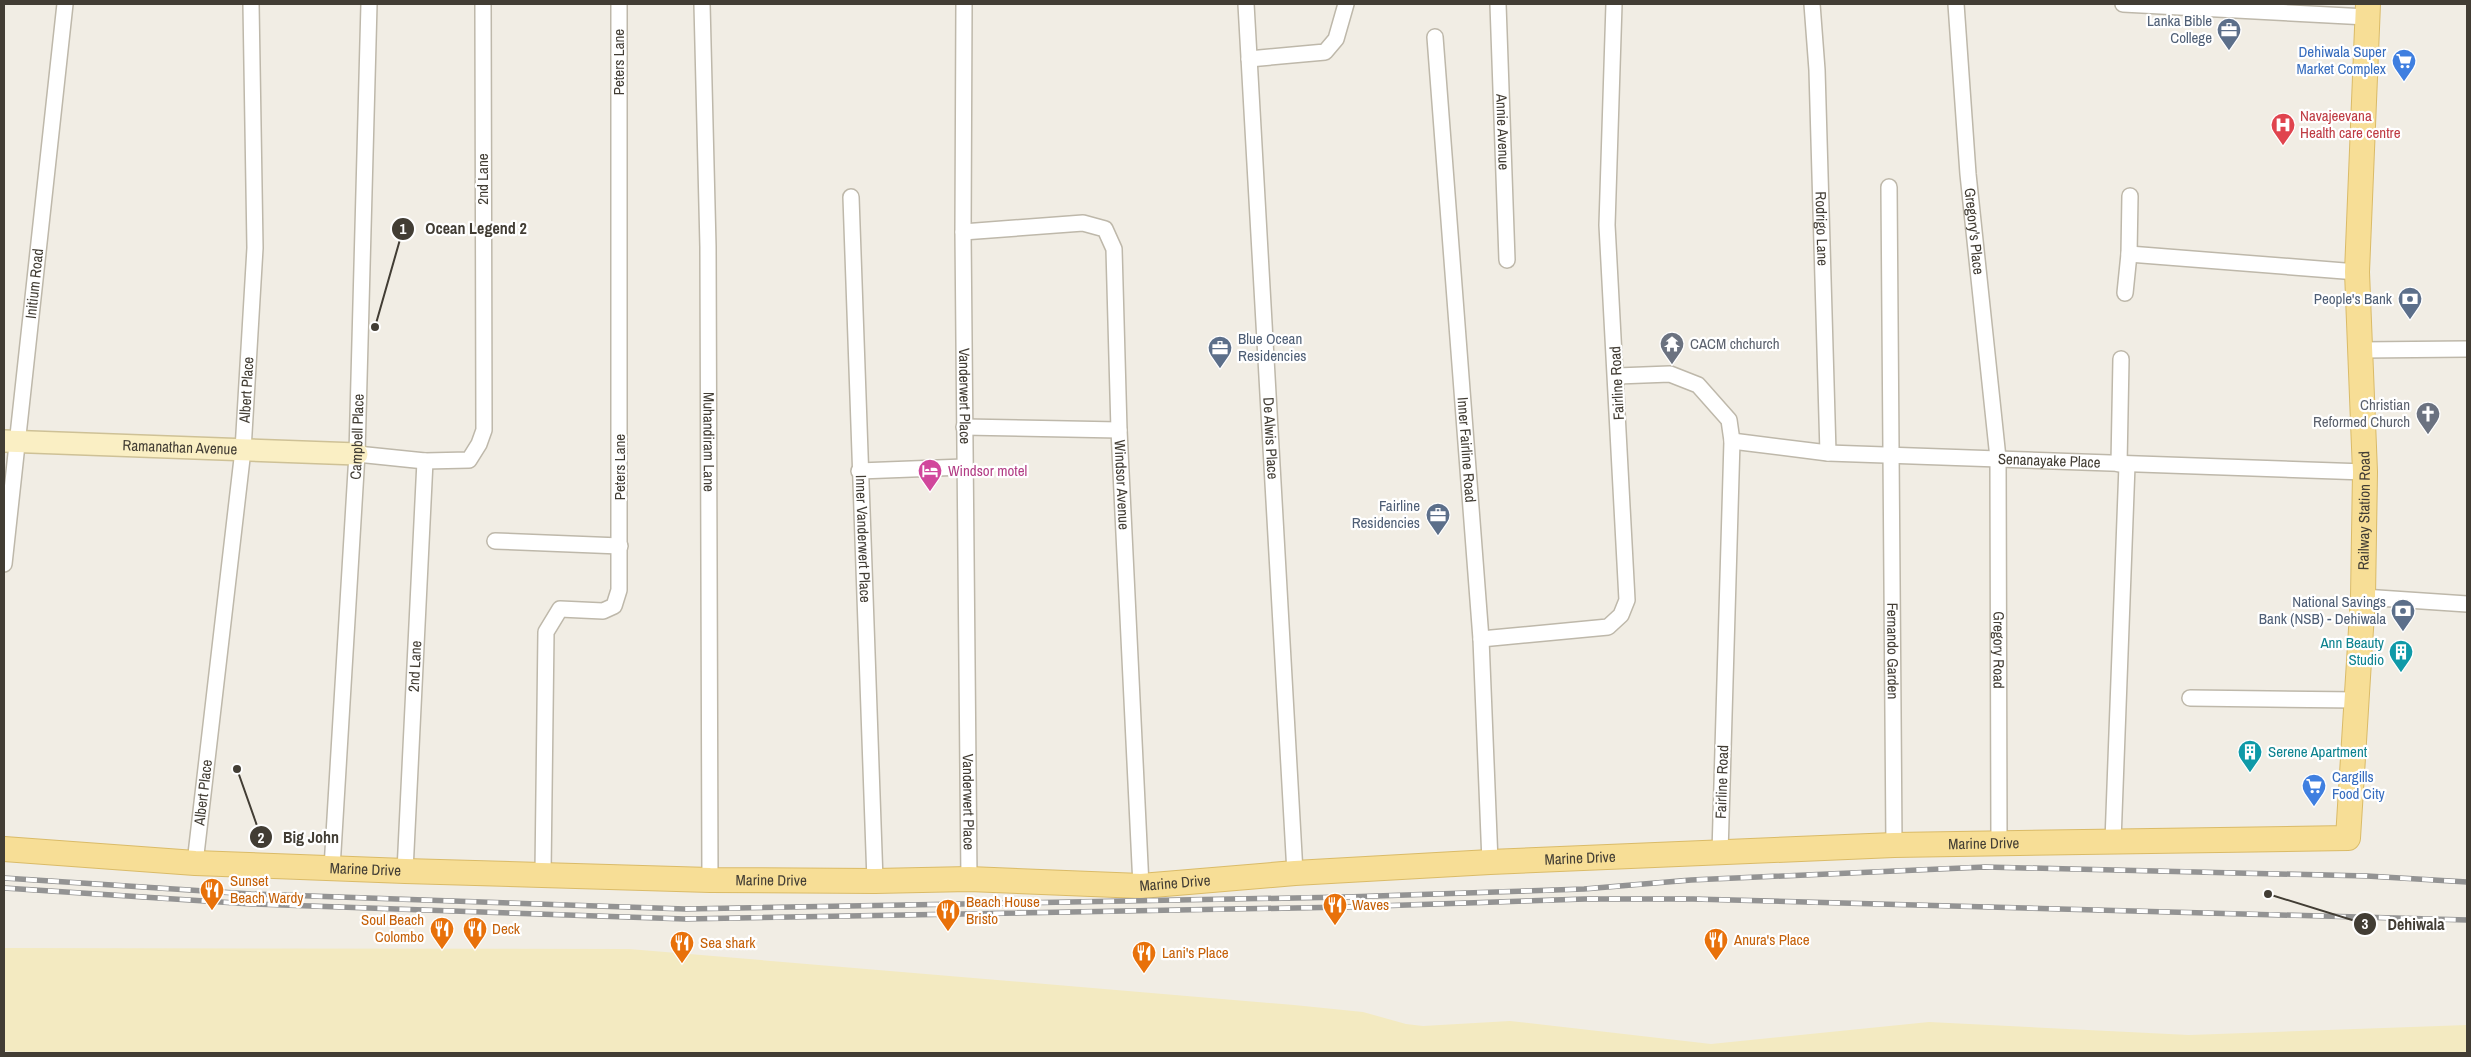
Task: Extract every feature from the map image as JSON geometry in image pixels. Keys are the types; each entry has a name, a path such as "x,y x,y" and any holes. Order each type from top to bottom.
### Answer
{"main road":[{"name":"Railway Station Road","path":"2348,838 2363,597 2365,472 2357,272 2368,10"},
{"name":"Marine Drive","path":"4,849 195,863 406,871 543,873 710,880 875,881 969,879 1141,886 1295,873 1490,862 1894,844 2348,838"}],"street":[{"name":"Initium Road","path":"4,564 11,441 65,4"},
{"name":"Albert Place","path":"195,863 243,450 255,248 251,4"},
{"name":"Campbell Place","path":"332,868 357,454 369,4"},
{"name":"2nd Lane","path":"406,871 425,461 469,460 479,444 484,430 483,4"},
{"name":"Peters Lane","path":"543,873 546,632 560,609 603,612 614,606 619,590 620,4"},
{"name":"Muhandiram Lane","path":"702,4 708,247 710,880"},
{"name":"Vanderwert Place","path":"964,4 964,468 969,879"},
{"name":"De Alwis Place","path":"1246,4 1295,873"},
{"path":"1249,59 1325,52 1336,39 1346,4"},
{"name":"Annie Avenue","path":"1498,4 1507,260"},
{"name":"Fairline Road","path":"1480,640 1608,627 1621,615 1627,600 1617,376 1607,225 1614,4"},
{"name":"Rodrigo Lane","path":"1812,4 1817,70 1828,453"},
{"name":"Gregory's Place","path":"1956,4 1968,174 1998,458"},
{"path":"2123,4 2368,10"},
{"name":"Inner Fairline Road","path":"1435,37 1480,640 1490,862"},
{"name":"Fernando Garden","path":"1889,187 1894,844"},
{"path":"2125,293 2129,254 2130,196"},
{"name":"Inner Vanderwert Place","path":"851,197 875,881"},
{"name":"Windsor Avenue","path":"963,232 1083,223 1105,230 1114,249 1119,430 1141,886"},
{"path":"2129,254 2357,272"},
{"path":"2360,350 2467,349"},
{"path":"2113,841 2123,465 2121,359"},
{"name":"Fairline Road","path":"1617,376 1670,374 1698,385 1729,420 1732,441 1720,853"},
{"path":"964,427 1119,430"},
{"name":"Ramanathan Avenue","path":"11,441 357,454"},
{"name":"Senanayake Place","path":"1732,441 1828,453 1998,458 2123,465 2365,472"},
{"path":"357,454 425,461"},
{"name":"Gregory Road","path":"1998,458 1999,842"},
{"path":"860,471 964,468"},
{"path":"495,541 620,546"},
{"path":"2363,597 2467,604"},
{"path":"2190,698 2357,700"}],"sand":[{"path":"4,948 629,949 1294,1005 1363,1012 1406,1024 1423,1026 1510,1021 1711,1044 1929,1022 2189,1035 2467,1025 2467,1053 45,1053 4,1051"}],"railway":[{"path":"4,878 251,894 685,909 1346,897 1584,889 1691,880 1985,867 2367,876 2467,882"},
{"path":"4,888 251,904 685,919 1347,907 1585,899 1693,899 2467,920"}],"place":[{"name":"Lanka Bible College","path":"2229,51"},
{"name":"Dehiwala Super Market Complex","path":"2404,82"},
{"name":"Navajeevana Health care centre","path":"2283,146"},
{"name":"People's Bank","path":"2410,320"},
{"name":"Ocean Legend 2","path":"375,327"},
{"name":"CACM chchurch","path":"1672,365"},
{"name":"Blue Ocean Residencies","path":"1220,369"},
{"name":"Christian Reformed Church","path":"2428,435"},
{"name":"Windsor motel","path":"930,492"},
{"name":"Fairline Residencies","path":"1438,536"},
{"name":"National Savings Bank (NSB) - Dehiwala","path":"2403,632"},
{"name":"Ann Beauty Studio","path":"2401,673"},
{"name":"Big John","path":"237,769"},
{"name":"Serene Apartment","path":"2250,773"},
{"name":"Cargills Food City","path":"2314,807"},
{"name":"Dehiwala","path":"2268,894"},
{"name":"Sunset Beach Wardy","path":"212,911"},
{"name":"Waves","path":"1335,926"},
{"name":"Beach House Bristo","path":"948,932"},
{"name":"Soul Beach Colombo","path":"442,950"},
{"name":"Deck","path":"475,950"},
{"name":"Anura's Place","path":"1716,961"},
{"name":"Sea shark","path":"682,964"},
{"name":"Lani's Place","path":"1144,974"}]}
